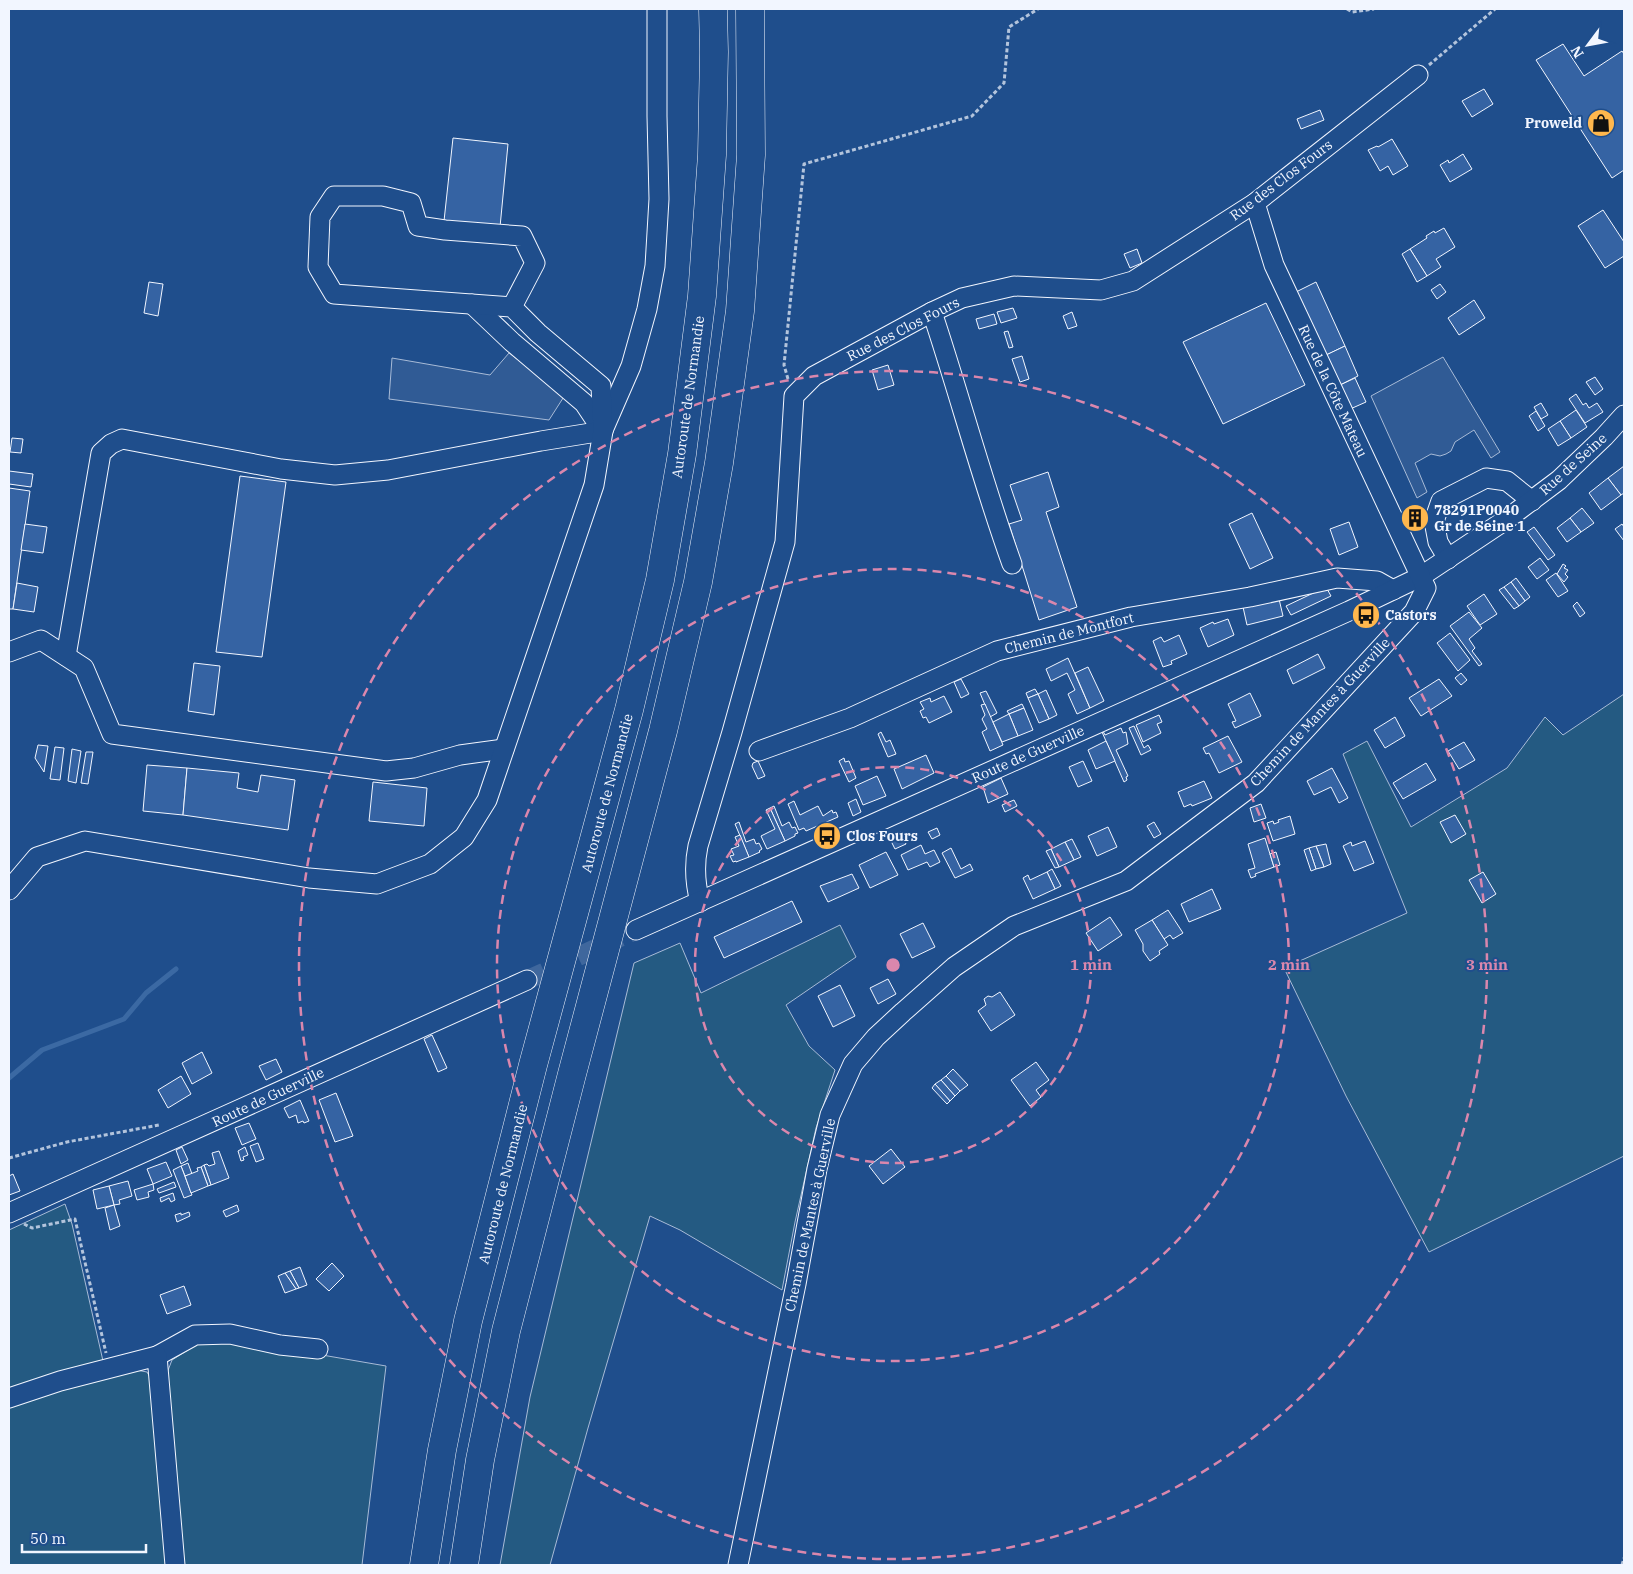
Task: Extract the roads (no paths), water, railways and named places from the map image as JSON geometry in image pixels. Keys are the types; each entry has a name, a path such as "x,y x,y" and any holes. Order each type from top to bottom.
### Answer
{"highway":[{"name":"Autoroute de Normandie","path":"424,1565 442,1450 468,1322 533,1065 629,710 660,580 682,454 702,296 712,155 713,9"},
{"path":"464,1565 480,1460 506,1331 569,1084 663,731 698,582 719,463 740,312 751,155 750,9"}],"street":[{"path":"603,431 631,366 647,310 655,266 660,199 657,116 657,9"},
{"name":"Rue des Clos Fours","path":"700,902 696,889 695,860 698,846 785,542 794,396 814,376 932,312 962,298 1014,286 1101,290 1133,281 1255,202 1418,75"},
{"path":"9,890 37,858 85,841 309,878 377,884 430,864 464,837 488,800 594,485 603,431 601,386 538,333 512,307 334,294 318,266 320,217 334,196 383,196 411,203 418,226 522,236 535,263 512,307"},
{"name":"Rue de la Côte Mateau","path":"1255,202 1274,265 1420,577"},
{"path":"472,304 512,342 584,403 603,431"},
{"path":"932,312 950,365 990,502 1012,564"},
{"name":"Rue de Seine","path":"1420,577 1532,501 1559,480 1624,415"},
{"path":"66,656 101,453 111,444 122,439 281,469 335,475 388,470 603,431"},
{"path":"1448,559 1438,542 1434,521 1441,501 1486,478 1507,481 1532,501"},
{"name":"Route de Guerville","path":"636,930 1420,577"},
{"name":"Chemin de Mantes à Guerville","path":"738,1565 796,1284 817,1169 830,1116 853,1064 902,1012 954,967 1014,926 1126,881 1256,783 1414,612 1426,588 1420,577"},
{"name":"Chemin de Montfort","path":"759,752 850,718 997,651 1131,617 1250,597 1337,578 1377,581 1393,590"},
{"path":"9,652 41,640 84,668 112,734 386,771 414,768 460,755 504,749"},
{"name":"Route de Guerville","path":"13,1217 527,980"},
{"path":"9,1398 60,1381 157,1356 194,1335 230,1334 280,1345 318,1349"},
{"path":"157,1356 176,1565"}],"waterway":[{"path":"9,1078 42,1050 124,1019 146,993 176,969"}],"tunnel":[{"path":"527,980 636,930"}],"place":[{"name":"Proweld","path":"1601,123"},
{"name":"78291P0040 Gr de Seine 1","path":"1415,518"},
{"name":"Castors","path":"1366,615"},
{"name":"Clos Fours","path":"827,836"}]}
